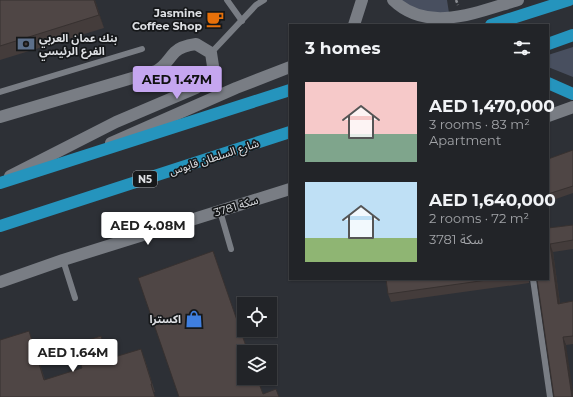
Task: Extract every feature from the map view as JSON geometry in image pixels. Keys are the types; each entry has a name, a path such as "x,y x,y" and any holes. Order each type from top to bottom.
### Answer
{"highway":[{"path":"494,24 569,0"},
{"path":"549,44 573,35"},
{"path":"549,83 573,94"},
{"path":"0,182 289,90"},
{"name":"شارع السلطان قابوس","path":"0,226 289,132"}],"street":[{"path":"354,24 362,0"},
{"path":"393,0 418,17 456,18 518,0"},
{"path":"0,117 164,67 175,52 185,46 196,44 204,47 211,54 213,66 209,77 196,88 116,122 0,182"},
{"path":"75,159 236,88 289,67"},
{"path":"549,116 573,107"},
{"name":"سكة 3781","path":"0,282 63,260 289,189"}],"lane":[{"path":"227,0 242,21"},
{"path":"211,54 256,5 264,0"},
{"path":"0,92 142,48"},
{"path":"220,211 231,249"},
{"path":"63,260 75,298"},
{"path":"533,280 550,397"}],"shaded area":[{"path":"399,0 447,0 449,13 419,13"},
{"path":"573,47 573,77 549,67 549,55"}],"building":[{"name":"بنك عمان العربي الفرع الرئيسي","path":"0,0 94,0 99,15 0,46"},
{"path":"573,150 573,186 549,194 549,159"},
{"path":"573,225 573,240 550,244 558,304 573,301 573,336 563,337 572,397 554,397 537,280 549,280 549,228"},
{"name":"اكسترا","path":"213,251 237,320 237,337 243,337 246,345 237,345 237,385 260,385 263,394 276,389 279,397 179,397 138,278"},
{"path":"386,280 487,280 388,294"},
{"path":"29,331 44,380 82,368 75,344 101,336 108,359 141,349 155,397 0,397 0,340"}],"place":[{"name":"Jasmine Coffee Shop","path":"215,19"},
{"name":"بنك عمان العربي الفرع الرئيسي","path":"26,44"},
{"name":"اكسترا","path":"194,319"}]}
